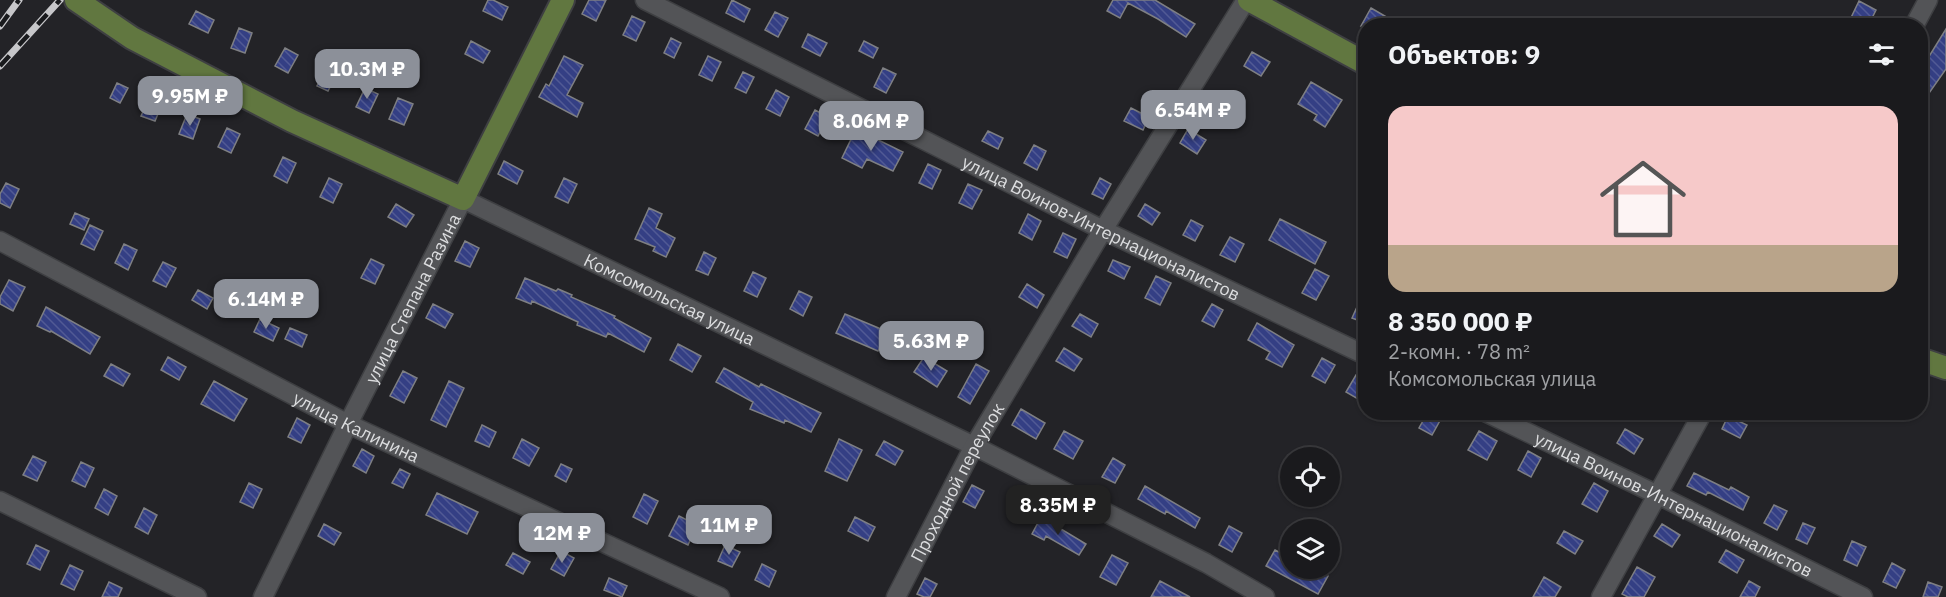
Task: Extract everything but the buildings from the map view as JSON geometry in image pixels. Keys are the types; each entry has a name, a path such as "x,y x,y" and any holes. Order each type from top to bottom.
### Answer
{"main road":[{"name":"Комсомольская улица","path":"76,0 132,38 292,121 463,199"},
{"name":"улица Степана Разина","path":"463,199 563,0"},
{"path":"1247,0 1358,59"},
{"path":"1928,362 1946,368"}],"street":[{"name":"улица Воинов-Интернационалистов","path":"645,0 1103,230 1358,352"},
{"name":"Проходной переулок","path":"896,597 974,446 1103,230 1247,0"},
{"path":"1918,18 1928,0"},
{"name":"улица Степана Разина","path":"263,597 463,199"},
{"name":"Комсомольская улица","path":"463,199 974,446 1206,563 1265,597"},
{"name":"улица Калинина","path":"0,241 348,424 720,597"},
{"name":"улица Воинов-Интернационалистов","path":"1502,420 1863,597"},
{"path":"1601,597 1699,420"},
{"path":"0,501 196,597"}],"railway":[{"path":"0,26 19,0"},
{"path":"0,66 60,0"}]}
